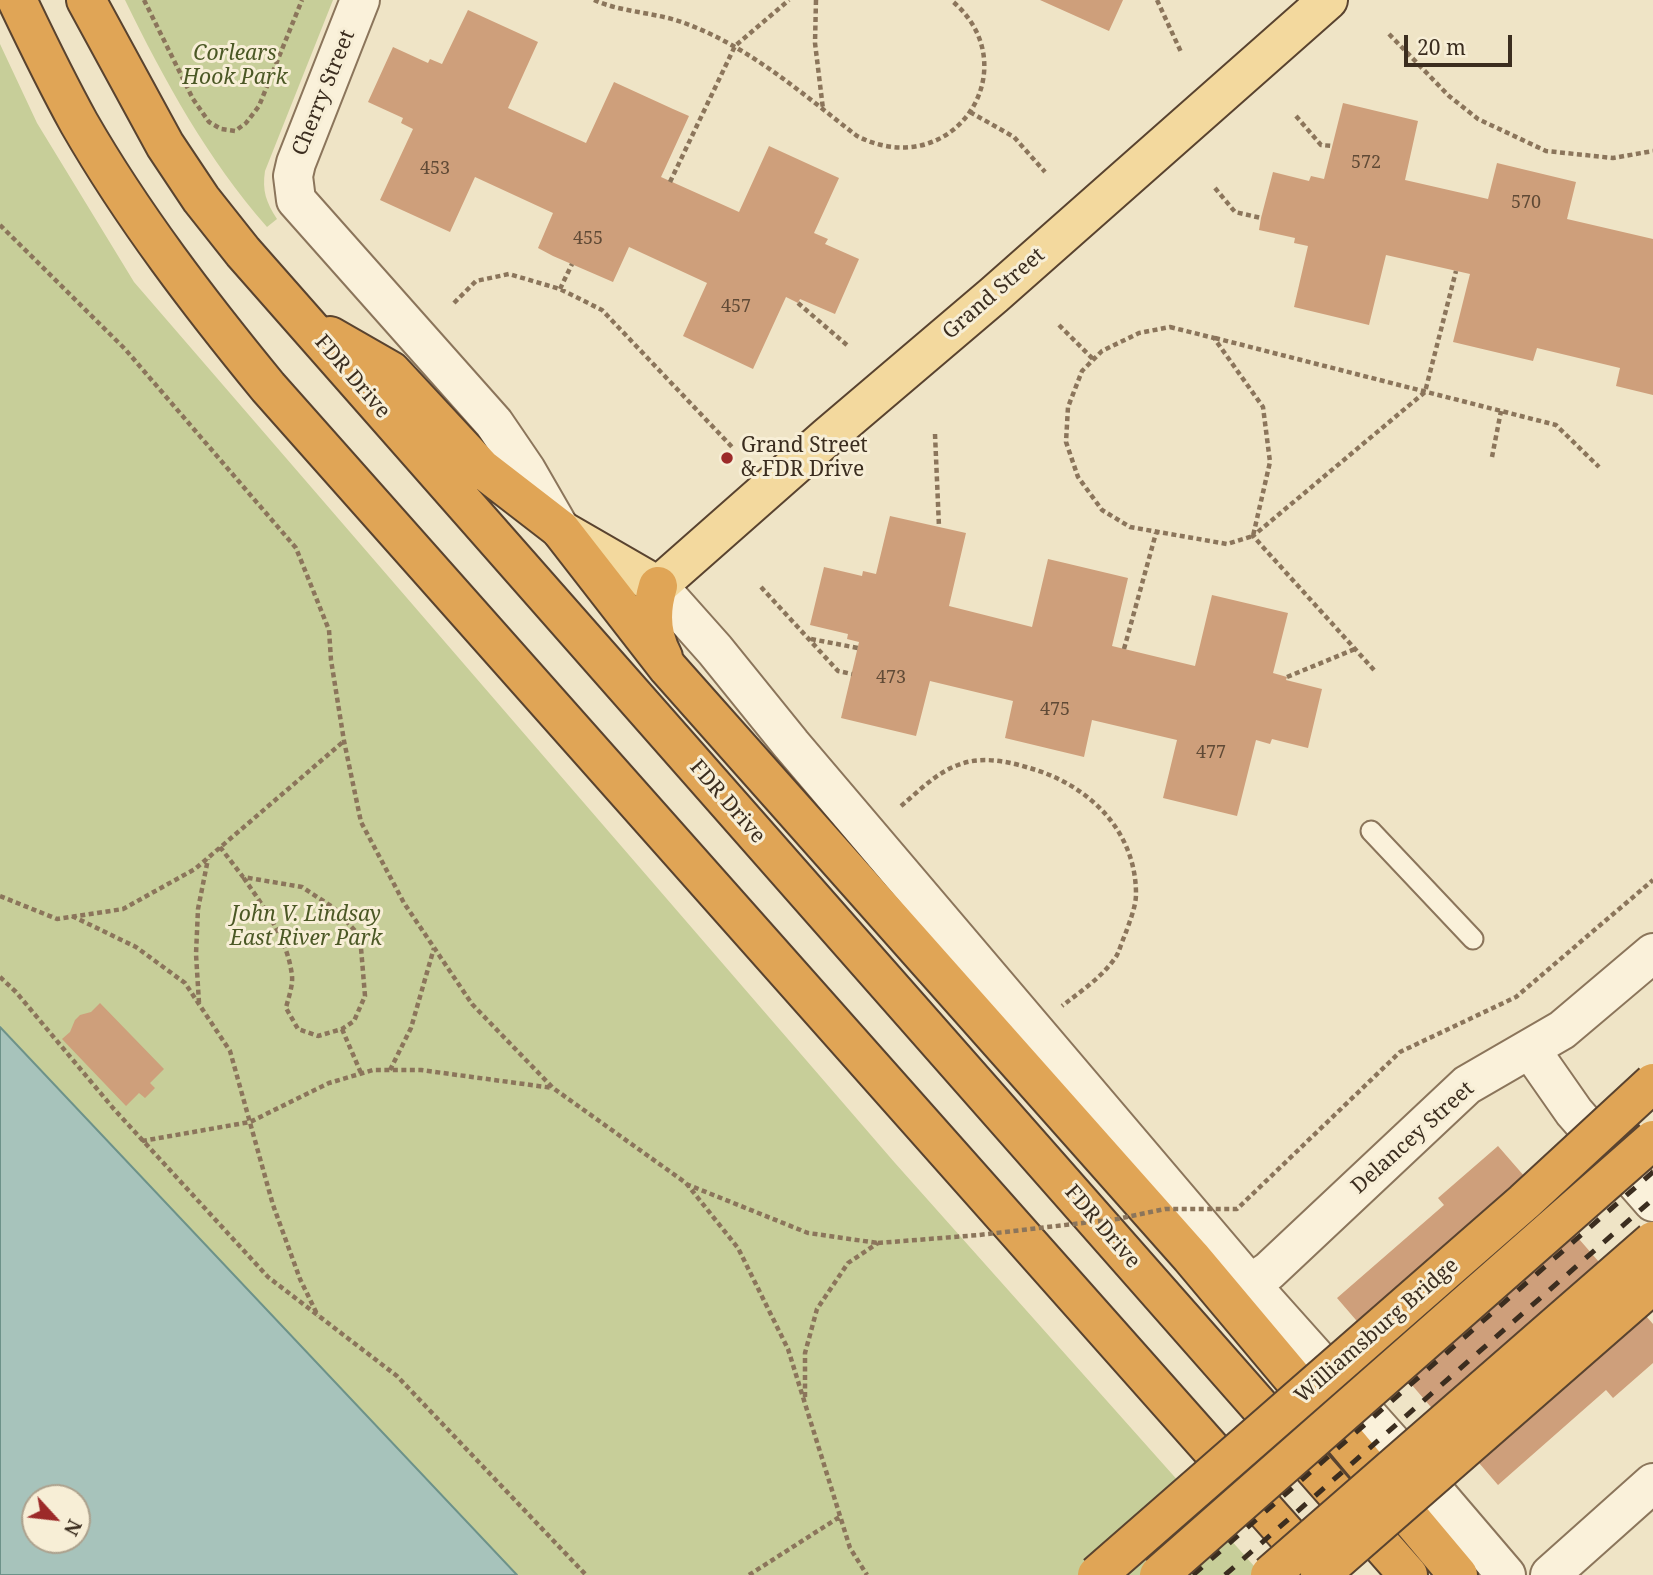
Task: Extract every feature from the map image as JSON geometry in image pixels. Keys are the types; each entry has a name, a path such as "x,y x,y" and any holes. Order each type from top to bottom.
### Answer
{"highway":[{"path":"17,0 80,125 114,179 180,275 252,367 1321,1575 1653,1284"},
{"name":"FDR Drive","path":"86,0 159,134 201,199 301,319 1408,1575"},
{"path":"301,319 391,371 481,468 560,529 668,668 1191,1257 1458,1575"},
{"path":"658,586 653,605 653,621 660,652 668,668"},
{"name":"Williamsburg Bridge","path":"1097,1575 1524,1202 1653,1083"},
{"name":"Williamsburg Bridge","path":"1159,1575 1653,1140"},
{"path":"1270,1575 1653,1241"}],"main road":[{"name":"Grand Street","path":"658,586 994,295 1328,0"},
{"path":"560,529 658,586"}],"street":[{"name":"Cherry Street","path":"360,0 296,163 293,187 296,200 494,423 526,470 560,529"},
{"path":"658,586 1250,1284 1506,1575"},
{"name":"Delancey Street","path":"1250,1284 1269,1271 1467,1085 1562,1030 1653,953"},
{"path":"1530,1049 1574,1112 1653,1202"},
{"path":"1550,1575 1653,1483"}],"lane":[{"path":"1371,831 1473,939"}],"path":[{"path":"144,0 193,99 209,122 221,129 234,131 246,123 259,106 302,0"},
{"path":"670,182 735,46 789,0"},
{"path":"816,0 816,53 823,110"},
{"path":"597,1 684,23 735,46 864,139 899,149 914,148 942,138 954,130 970,113 979,94 983,80 982,50 972,23 951,0"},
{"path":"1157,0 1181,52"},
{"path":"1389,34 1449,96 1478,119 1546,151 1613,158 1653,151"},
{"path":"970,113 1014,137 1045,172"},
{"path":"1296,116 1321,145 1332,146"},
{"path":"1215,188 1236,212 1261,218"},
{"path":"0,225 125,349 296,548 329,630 344,741 361,822 404,903 472,1004 554,1088 686,1184 808,1233 878,1242 979,1235 1117,1219 1165,1209 1237,1209 1400,1052 1516,997 1653,880"},
{"path":"560,289 572,264"},
{"path":"1456,271 1425,391 1253,536 1227,544 1130,527 1102,510 1078,477 1066,442 1069,407 1082,371 1102,351 1139,333 1170,327 1425,391 1556,425 1599,467"},
{"path":"454,303 476,281 509,274 560,289 602,310 733,448"},
{"path":"798,303 848,346"},
{"path":"1059,324 1093,359"},
{"path":"1214,338 1263,407 1270,463 1253,536"},
{"path":"1492,457 1501,411"},
{"path":"934,434 939,527"},
{"path":"1124,649 1156,533"},
{"path":"1253,536 1374,670"},
{"path":"761,587 838,671 852,674"},
{"path":"809,639 858,648"},
{"path":"1287,677 1355,649"},
{"path":"0,896 57,919 123,909 195,869 344,741"},
{"path":"901,806 940,774 959,764 984,759 1048,774 1082,791 1104,811 1124,838 1133,865 1136,896 1129,925 1116,955 1096,979 1062,1007"},
{"path":"220,847 263,906 282,941 293,978 286,1009 298,1029 318,1036 342,1029 354,1021 365,996 360,936 334,908 302,887 243,877"},
{"path":"199,1004 197,920 208,858"},
{"path":"72,916 135,947 185,983 230,1051 273,1205 300,1279 319,1317"},
{"path":"390,1070 411,1028 434,948"},
{"path":"0,976 142,1141 268,1277 397,1376 586,1575"},
{"path":"342,1029 361,1074"},
{"path":"142,1141 250,1122 330,1083 373,1070 421,1070 554,1088"},
{"path":"686,1184 738,1248 788,1349 850,1548 867,1575"},
{"path":"805,1400 805,1353 817,1309 848,1263 878,1242"},
{"path":"749,1575 841,1516"}],"green space":[{"name":"Corlears Hook Park","path":"125,0 333,0 265,171 266,196 277,219 267,227 206,147 155,60"},
{"name":"John V. Lindsay East River Park","path":"0,44 37,123 134,282 895,1163 1262,1575 517,1575 0,1026"}],"water":[{"path":"0,1027 517,1575 0,1575"}],"building":[{"path":"1040,0 1123,0 1109,31"},
{"path":"468,10 538,42 508,108 586,143 614,82 689,116 661,177 739,212 769,146 839,178 814,233 828,239 825,244 859,259 835,314 800,299 798,303 786,297 753,369 683,336 707,283 629,247 613,282 553,256 538,248 553,213 475,177 450,232 380,200 413,129 401,123 403,118 368,102 393,47 428,63 430,59 442,64"},
{"path":"1343,103 1418,121 1405,180 1488,199 1497,163 1576,182 1567,219 1653,239 1653,395 1616,386 1620,368 1537,348 1533,361 1453,342 1470,274 1386,255 1369,325 1294,307 1308,246 1294,243 1295,238 1259,230 1261,218 1273,172 1309,181 1311,176 1324,179"},
{"path":"890,516 966,533 949,606 1032,627 1048,559 1128,578 1112,646 1195,666 1212,595 1288,613 1273,673 1287,677 1286,680 1322,689 1308,748 1272,739 1270,744 1256,740 1237,816 1163,798 1177,740 1092,720 1084,757 1005,738 1013,701 930,681 916,736 841,718 859,642 847,639 848,634 810,625 824,567 862,576 863,571 876,574"},
{"path":"100,1003 164,1069 150,1083 155,1088 145,1098 139,1093 126,1106 62,1039 70,1032 80,1015 91,1012"},
{"path":"1498,1146 1653,1324 1653,1363 1613,1398 1606,1390 1498,1485 1337,1298 1444,1205 1438,1198"}],"railway":[{"path":"1193,1575 1653,1172"},
{"path":"1225,1575 1653,1199"}],"place":[{"name":"Grand Street & FDR Drive","path":"727,458"}]}
